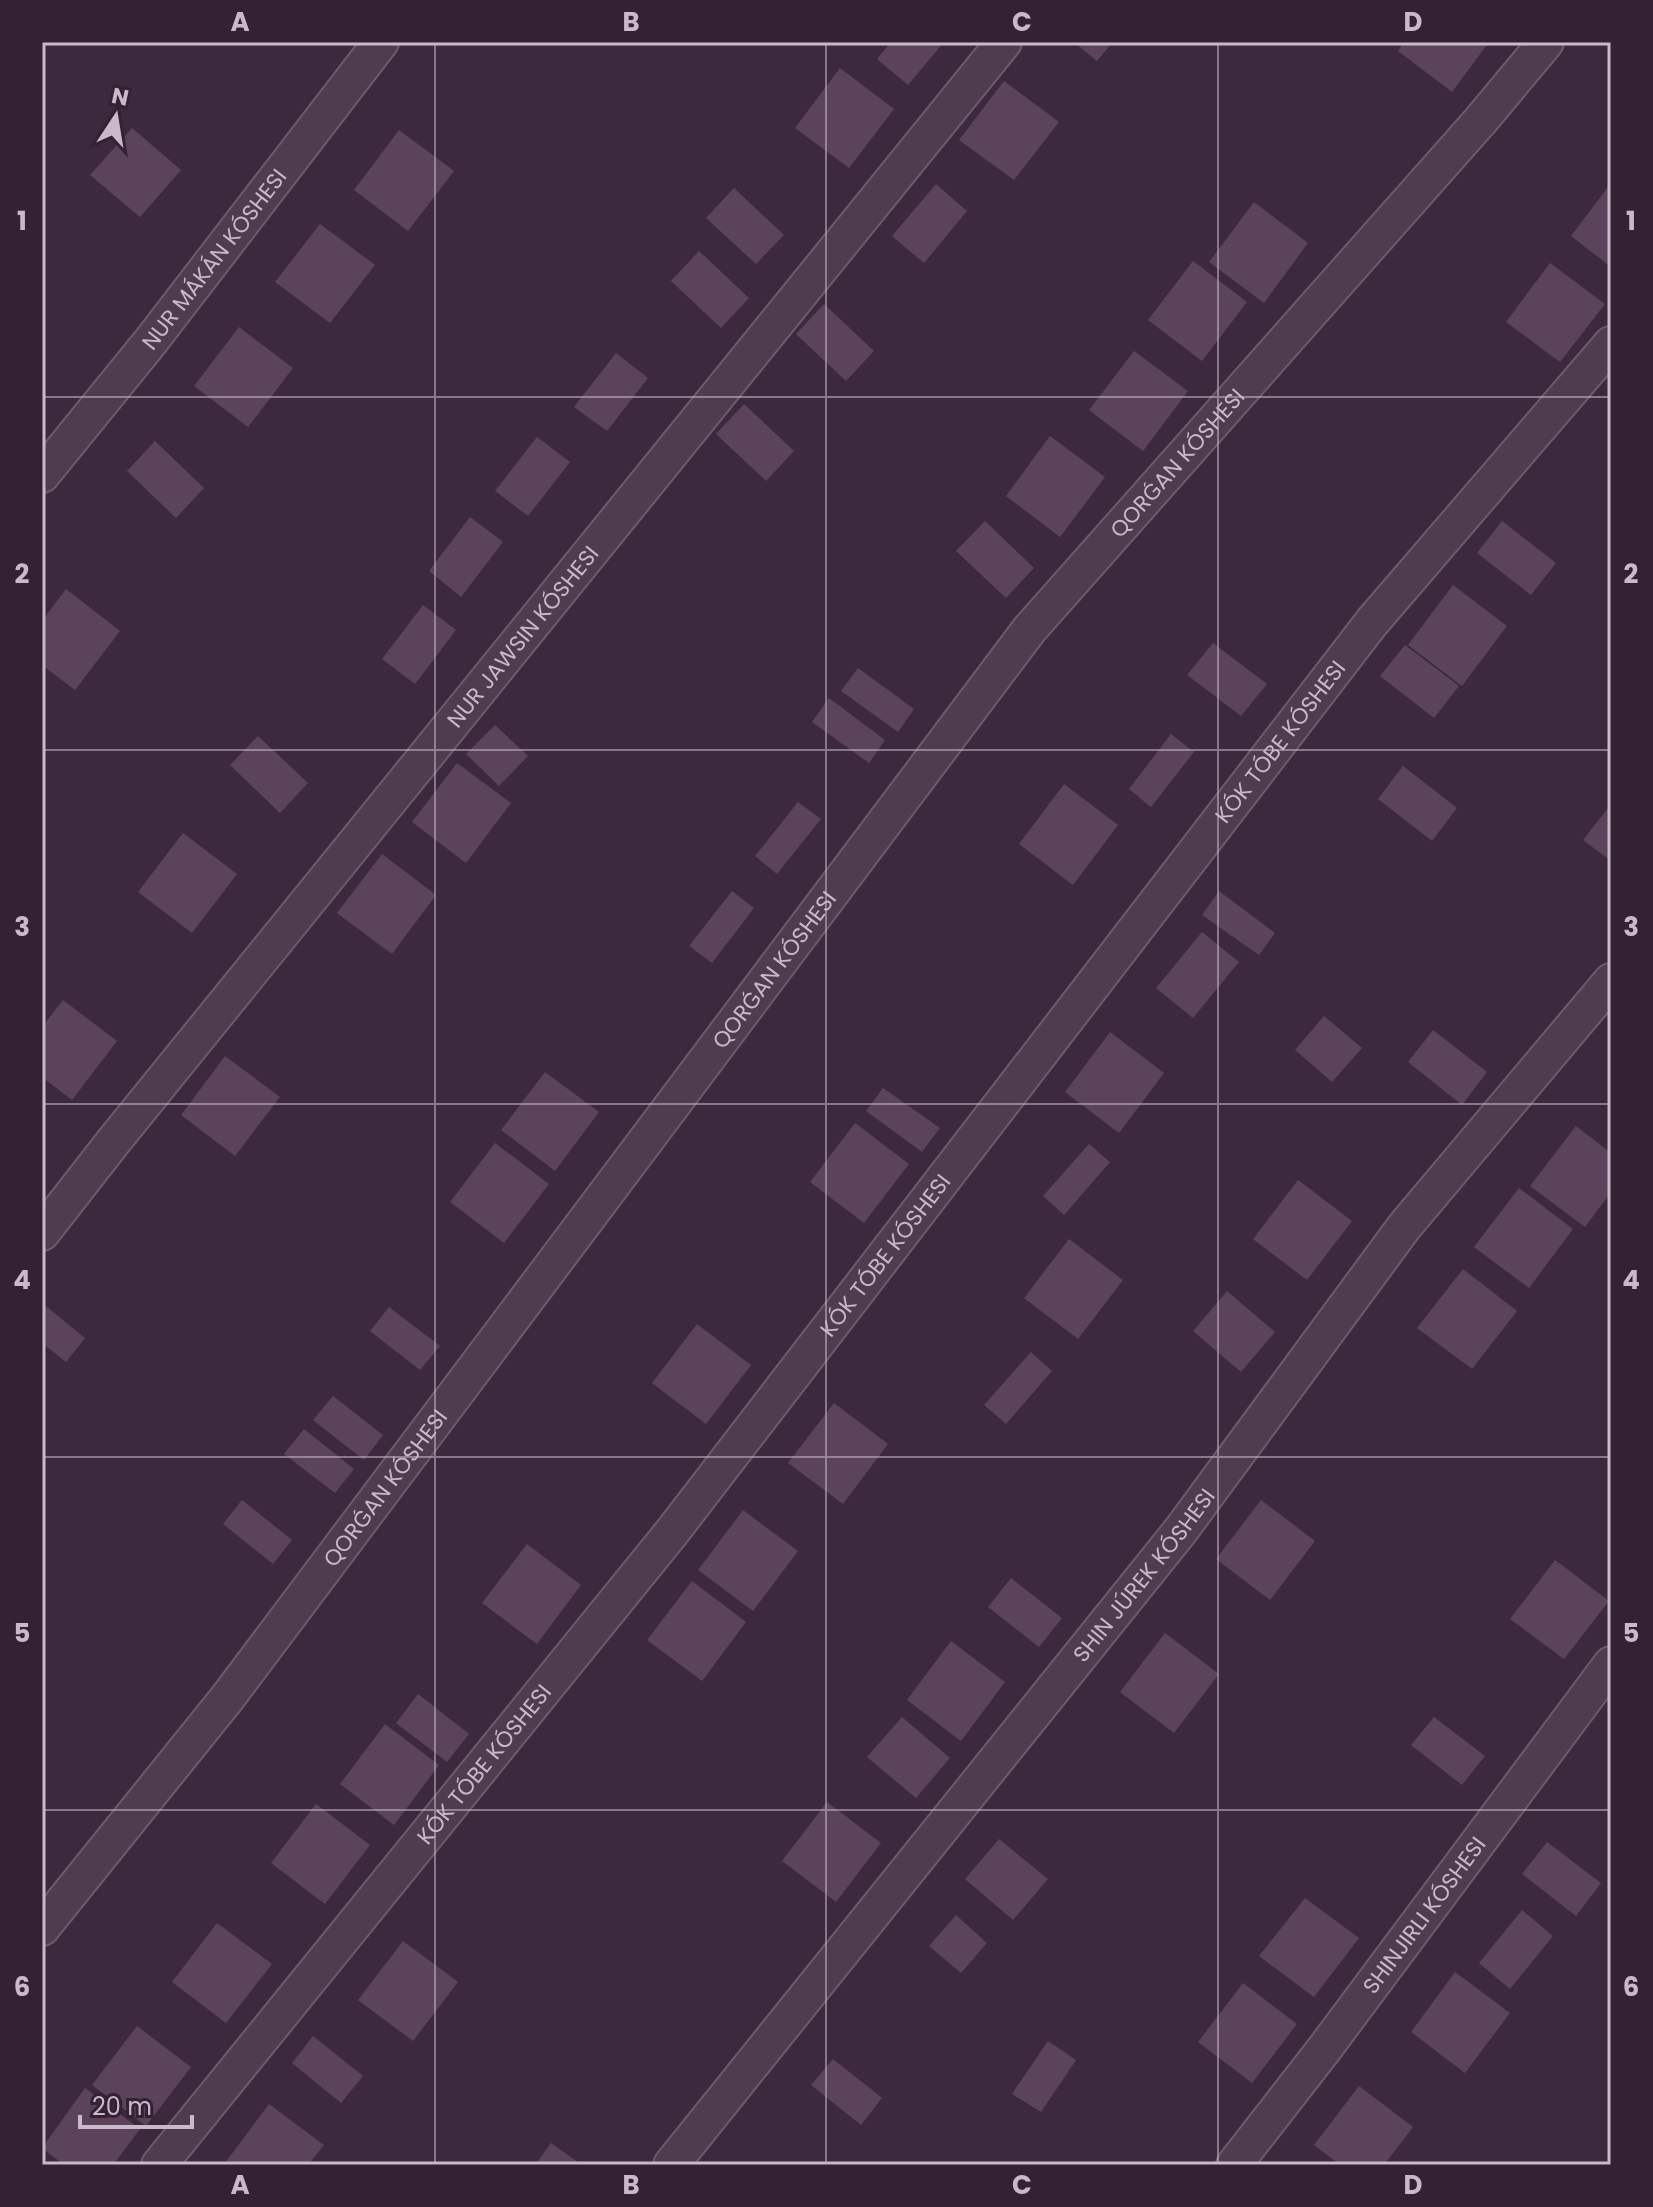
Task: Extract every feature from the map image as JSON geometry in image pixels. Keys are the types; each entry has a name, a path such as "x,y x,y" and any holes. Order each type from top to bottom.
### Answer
{"street":[{"name":"NUR MÁKÁN KÓSHESI","path":"42,475 151,341 381,42"},
{"path":"42,1233 1004,42"},
{"name":"QORǴAN KÓSHESI","path":"42,1928 228,1697 1029,630 1481,120 1546,42"},
{"name":"KÓK TÓBE KÓSHESI","path":"159,2165 672,1532 1372,622 1611,344"},
{"path":"671,2165 1181,1530 1404,1227 1611,981"},
{"path":"1234,2165 1611,1664"}],"building":[{"path":"891,42 944,42 908,85 877,59"},
{"path":"1074,42 1113,42 1097,61"},
{"path":"1404,42 1489,42 1452,92 1398,51"},
{"path":"840,68 894,109 849,168 795,128"},
{"path":"1004,81 1059,122 1014,180 959,140"},
{"path":"132,128 181,170 140,217 90,175"},
{"path":"399,130 454,171 408,231 354,190"},
{"path":"1611,183 1611,267 1571,236"},
{"path":"936,184 967,211 924,263 892,236"},
{"path":"734,188 784,235 756,264 706,218"},
{"path":"1254,202 1308,243 1264,303 1209,262"},
{"path":"320,224 375,265 330,323 275,282"},
{"path":"699,251 749,298 721,328 671,281"},
{"path":"1193,261 1247,302 1202,361 1148,320"},
{"path":"1550,263 1605,304 1560,362 1506,322"},
{"path":"824,304 874,351 846,381 796,334"},
{"path":"239,327 293,368 248,427 194,386"},
{"path":"1134,351 1188,391 1143,451 1089,410"},
{"path":"616,353 648,378 607,431 574,407"},
{"path":"744,404 794,451 766,481 716,434"},
{"path":"1050,436 1105,477 1060,537 1006,496"},
{"path":"537,437 570,462 528,516 495,491"},
{"path":"155,441 204,488 176,518 127,471"},
{"path":"470,517 503,542 461,597 429,571"},
{"path":"985,521 1034,568 1006,598 956,551"},
{"path":"1502,521 1556,563 1531,595 1477,553"},
{"path":"1453,585 1507,626 1462,686 1408,645"},
{"path":"66,589 120,631 75,690 42,665 42,621"},
{"path":"423,605 456,630 415,684 382,659"},
{"path":"1213,643 1267,684 1241,716 1187,675"},
{"path":"1405,645 1459,686 1434,718 1380,676"},
{"path":"858,668 914,709 898,732 841,691"},
{"path":"829,698 885,740 869,763 812,722"},
{"path":"495,725 528,756 499,786 466,754"},
{"path":"1171,734 1194,752 1151,807 1129,789"},
{"path":"258,736 308,783 280,813 230,765"},
{"path":"457,763 511,803 466,863 412,822"},
{"path":"1403,766 1457,808 1432,841 1378,799"},
{"path":"1064,784 1118,825 1073,885 1019,844"},
{"path":"798,802 821,819 777,874 755,856"},
{"path":"1609,807 1611,809 1611,861 1583,840"},
{"path":"183,833 237,874 192,933 138,892"},
{"path":"382,854 436,895 392,954 337,913"},
{"path":"732,891 754,908 712,963 689,946"},
{"path":"1219,891 1275,933 1259,955 1202,915"},
{"path":"1202,932 1239,962 1193,1018 1156,988"},
{"path":"63,1000 117,1041 72,1100 42,1077 42,1027"},
{"path":"1324,1016 1362,1048 1332,1082 1295,1050"},
{"path":"1433,1030 1487,1072 1462,1105 1408,1062"},
{"path":"1110,1032 1164,1073 1119,1133 1065,1092"},
{"path":"225,1056 280,1097 235,1156 181,1115"},
{"path":"545,1072 599,1112 555,1171 501,1130"},
{"path":"883,1088 940,1128 922,1152 866,1111"},
{"path":"855,1123 909,1164 864,1223 810,1182"},
{"path":"1576,1126 1611,1153 1611,1192 1585,1227 1530,1186"},
{"path":"495,1143 549,1184 504,1243 450,1202"},
{"path":"1089,1144 1110,1162 1064,1215 1043,1196"},
{"path":"1298,1180 1352,1221 1307,1280 1253,1239"},
{"path":"1519,1188 1573,1229 1529,1288 1474,1247"},
{"path":"1069,1239 1123,1280 1078,1339 1024,1298"},
{"path":"1463,1269 1517,1311 1472,1369 1417,1328"},
{"path":"1227,1291 1275,1332 1241,1372 1193,1331"},
{"path":"42,1303 85,1338 66,1362 42,1343"},
{"path":"389,1307 440,1346 420,1370 370,1331"},
{"path":"697,1324 751,1365 706,1424 652,1383"},
{"path":"1031,1352 1052,1371 1006,1424 984,1405"},
{"path":"333,1396 383,1435 364,1460 313,1420"},
{"path":"834,1403 888,1444 843,1504 788,1463"},
{"path":"304,1429 354,1469 335,1493 284,1454"},
{"path":"242,1500 292,1540 273,1564 223,1524"},
{"path":"1261,1500 1315,1541 1270,1600 1216,1559"},
{"path":"743,1510 798,1551 753,1611 698,1570"},
{"path":"527,1544 581,1585 537,1644 482,1603"},
{"path":"1555,1560 1609,1601 1564,1659 1510,1619"},
{"path":"1011,1578 1062,1618 1039,1647 988,1607"},
{"path":"692,1581 746,1622 702,1681 647,1640"},
{"path":"1165,1633 1219,1674 1174,1733 1120,1692"},
{"path":"951,1641 1005,1682 961,1741 907,1700"},
{"path":"418,1694 469,1734 447,1762 396,1723"},
{"path":"902,1717 950,1758 916,1798 867,1757"},
{"path":"1434,1717 1485,1756 1462,1785 1411,1745"},
{"path":"385,1724 439,1765 394,1825 340,1784"},
{"path":"827,1802 881,1843 836,1902 782,1861"},
{"path":"316,1804 370,1845 325,1904 271,1863"},
{"path":"999,1839 1048,1879 1013,1920 965,1879"},
{"path":"1547,1842 1601,1883 1576,1916 1522,1874"},
{"path":"1305,1898 1359,1938 1314,1997 1259,1956"},
{"path":"1522,1910 1553,1936 1510,1989 1479,1963"},
{"path":"956,1915 987,1943 961,1973 929,1946"},
{"path":"217,1923 272,1964 226,2023 172,1982"},
{"path":"403,1941 458,1982 413,2041 358,2000"},
{"path":"1455,1972 1510,2013 1465,2073 1411,2032"},
{"path":"1243,1983 1297,2024 1252,2083 1198,2042"},
{"path":"137,2026 191,2067 146,2126 92,2085"},
{"path":"313,2036 363,2076 341,2103 292,2063"},
{"path":"1048,2041 1076,2060 1041,2112 1012,2094"},
{"path":"833,2059 882,2098 861,2125 811,2085"},
{"path":"1359,2086 1413,2127 1384,2165 1340,2165 1314,2145"},
{"path":"85,2088 140,2129 113,2165 64,2165 42,2148"},
{"path":"269,2104 324,2145 308,2165 225,2163"},
{"path":"551,2143 582,2165 535,2165"}]}
